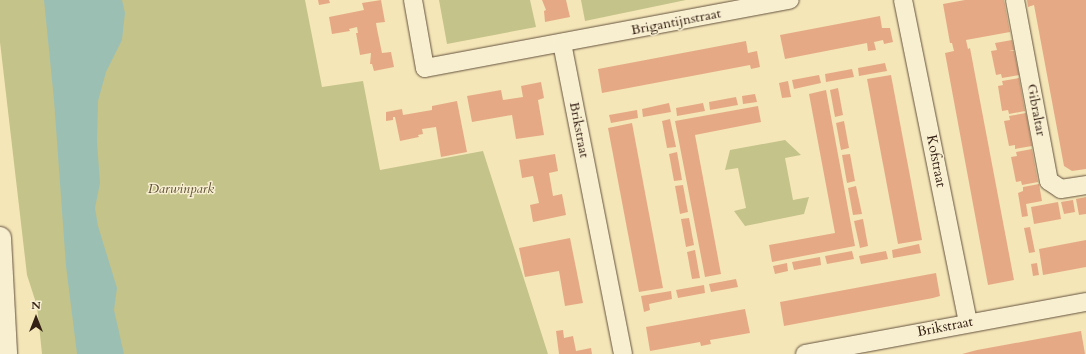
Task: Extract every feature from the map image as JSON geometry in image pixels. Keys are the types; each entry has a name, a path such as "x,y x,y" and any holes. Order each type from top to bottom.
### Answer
{"street":[{"path":"413,0 425,68 562,43"},
{"name":"Brigantijnstraat","path":"562,43 759,3 790,0"},
{"name":"Kofstraat","path":"903,0 968,322"},
{"name":"Gibraltar","path":"1015,0 1049,181 1061,189 1086,185"},
{"name":"Brikstraat","path":"562,43 623,354"},
{"path":"0,238 6,354"},
{"name":"Brikstraat","path":"805,354 968,322 1086,302"}],"green space":[{"name":"Darwinpark","path":"0,0 305,0 322,87 363,81 380,170 483,151 548,354 42,354 37,306 27,275 0,42"},
{"path":"439,0 530,0 536,27 447,44"},
{"path":"581,0 686,0 585,21"},
{"path":"785,140 801,155 785,158 793,200 809,197 804,214 745,226 734,211 746,208 738,168 725,170 730,150"}],"water":[{"path":"44,0 122,0 125,13 122,40 106,72 98,101 97,142 100,183 95,208 98,226 117,288 114,310 124,354 77,354 66,266 54,100"}],"building":[{"path":"318,0 329,0 330,3 319,5"},
{"path":"381,0 385,22 376,23 377,29 382,53 391,52 394,67 374,71 372,64 370,64 371,53 360,55 356,33 358,33 357,27 349,29 350,31 332,34 329,17 364,10 362,3"},
{"path":"542,0 566,0 570,17 545,22 544,11 546,10"},
{"path":"965,0 1004,0 1010,32 966,40 968,49 970,48 1014,280 988,285 945,53 954,51 952,43 950,43 943,4"},
{"path":"1027,0 1086,0 1086,169 1072,171 1064,166 1034,5 1028,7"},
{"path":"880,16 882,28 890,28 893,42 884,44 883,40 874,42 876,50 868,51 867,43 785,59 780,35"},
{"path":"1012,40 1014,50 1009,51 1014,51 1019,75 1002,78 1001,74 996,75 991,51 997,50 995,43"},
{"path":"746,41 748,53 757,51 760,67 751,69 750,65 602,93 598,69"},
{"path":"885,63 887,71 859,76 858,68"},
{"path":"852,69 854,77 826,82 825,74"},
{"path":"819,75 821,83 794,89 792,80"},
{"path":"891,75 922,240 898,244 867,79"},
{"path":"1019,78 1025,111 1009,114 1008,110 1002,111 998,86 1003,85 1002,81"},
{"path":"788,81 791,97 782,98 779,83"},
{"path":"541,82 544,98 538,100 544,135 516,139 512,115 472,122 467,96 501,90 503,100 523,97 521,86"},
{"path":"838,88 843,115 835,117 830,90"},
{"path":"826,90 855,246 772,262 769,245 835,233 809,94"},
{"path":"755,94 757,102 743,104 742,96"},
{"path":"736,97 738,105 710,110 709,102"},
{"path":"457,101 467,152 441,157 436,127 422,129 423,134 418,135 419,137 400,141 395,117 393,117 393,120 386,121 386,112 402,109 403,115 432,110 432,106"},
{"path":"669,103 671,112 643,117 642,109"},
{"path":"703,103 705,111 677,116 676,108"},
{"path":"758,106 761,122 695,135 721,274 705,277 675,121"},
{"path":"637,110 638,118 611,123 609,115"},
{"path":"1026,113 1032,146 1015,149 1015,145 1009,146 1004,121 1010,120 1009,116"},
{"path":"670,119 676,147 667,148 662,121"},
{"path":"844,121 849,148 841,150 836,123"},
{"path":"632,123 663,288 639,292 608,128"},
{"path":"1032,149 1038,182 1022,185 1021,181 1016,182 1011,157 1017,156 1016,152"},
{"path":"677,152 682,180 674,181 669,154"},
{"path":"555,154 558,171 549,173 553,196 562,194 566,215 533,222 530,205 539,203 533,176 522,178 519,160"},
{"path":"850,154 855,181 847,183 842,155"},
{"path":"1039,184 1042,201 1026,204 1028,216 1022,217 1018,193 1023,191 1023,187"},
{"path":"683,185 688,212 680,214 675,186"},
{"path":"856,186 862,214 853,215 848,188"},
{"path":"1086,197 1086,214 1079,215 1076,199"},
{"path":"1073,200 1075,212 1064,214 1061,202"},
{"path":"1058,202 1061,219 1034,224 1031,207"},
{"path":"689,218 694,245 686,247 681,219"},
{"path":"863,219 868,246 860,248 854,221"},
{"path":"1030,227 1035,252 1029,253 1024,228"},
{"path":"570,238 583,303 565,306 559,271 525,277 519,248"},
{"path":"1086,240 1086,267 1043,275 1039,249"},
{"path":"919,244 921,253 893,258 892,250"},
{"path":"695,250 700,278 692,279 687,252"},
{"path":"852,251 854,259 827,264 825,256"},
{"path":"886,251 888,259 861,264 859,256"},
{"path":"820,257 821,265 794,270 792,262"},
{"path":"787,263 788,271 775,274 773,266"},
{"path":"1037,263 1039,275 1033,276 1031,264"},
{"path":"936,273 940,296 784,326 780,302"},
{"path":"736,279 738,287 711,292 709,284"},
{"path":"704,285 705,293 678,298 676,290"},
{"path":"671,291 672,299 649,304 650,310 644,312 641,296"},
{"path":"745,309 750,333 710,340 711,344 701,346 700,342 650,351 646,327"},
{"path":"563,330 564,338 573,336 576,351 591,348 592,354 559,354 556,331"},
{"path":"1081,331 1085,354 962,354 977,350"}]}
